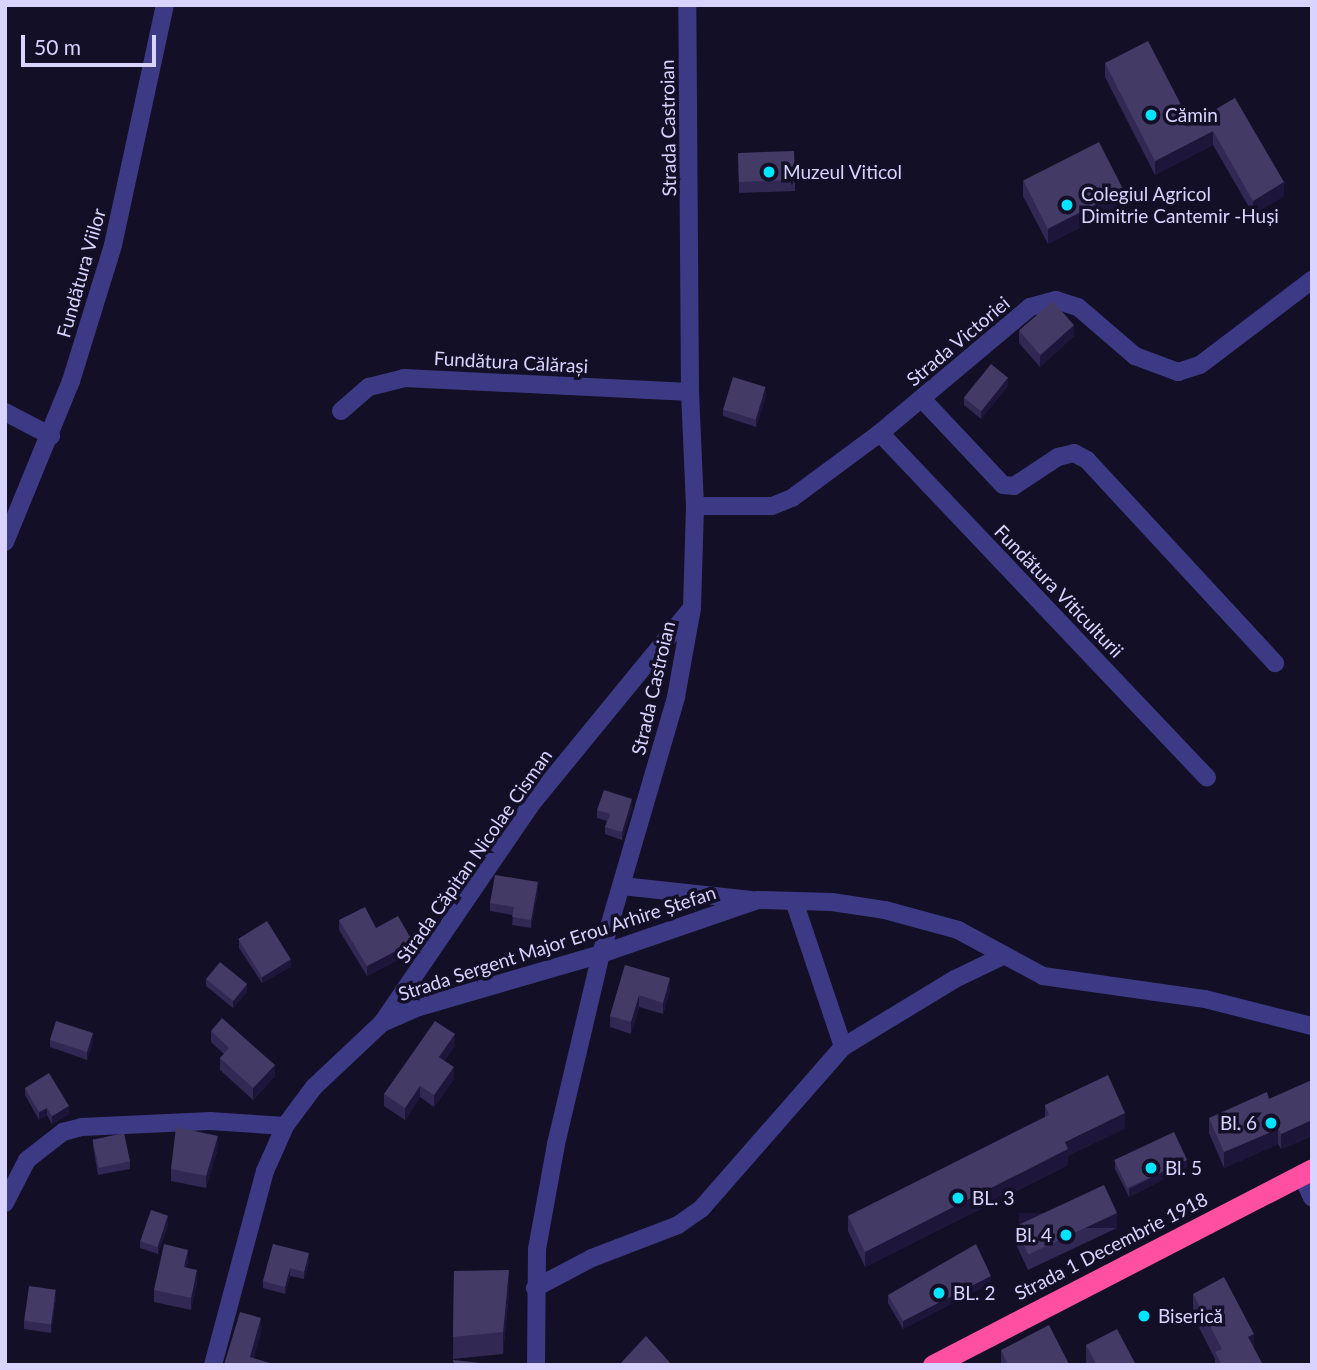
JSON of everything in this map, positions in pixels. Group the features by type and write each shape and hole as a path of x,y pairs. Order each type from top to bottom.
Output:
{"highway":[{"name":"Strada 1 Decembrie 1918","path":"933,1365 1306,1172"}],"street":[{"name":"Fundătura Viilor","path":"5,542 51,436 113,245 165,5"},
{"name":"Strada Castroian","path":"536,1365 535,1288 556,1144 601,954 673,711 692,608 695,506 690,392 687,5"},
{"name":"Strada Victoriei","path":"695,506 772,506 792,498 880,433 1030,307 1056,300 1078,307 1135,356 1178,372 1200,365 1312,280"},
{"name":"Fundătura Călărași","path":"341,411 369,387 404,378 690,392"},
{"path":"922,399 1003,485 1014,486 1058,457 1074,453 1087,460 1275,663"},
{"path":"5,412 51,436"},
{"name":"Fundătura Viticulturii","path":"880,433 1207,777"},
{"name":"Strada Căpitan Nicolae Cisman","path":"213,1365 265,1171 285,1126 314,1087 382,1023 533,802 692,608"},
{"path":"622,886 758,900"},
{"name":"Strada Sergent Major Erou Arhire Ștefan","path":"382,1023 419,1007 601,954 758,900 832,902 933,922 1005,955 1043,976 1067,982 1205,999 1312,1026"},
{"path":"794,901 843,1047"},
{"path":"535,1288 592,1258 678,1225 701,1209 843,1047 955,979 1005,955"},
{"path":"5,1203 27,1160 63,1132 82,1126 211,1121 285,1126"},
{"path":"1306,1172 1312,1198"}],"building":[{"path":"1148,41 1191,124 1235,98 1284,182 1253,201 1213,131 1155,161 1105,63"},
{"path":"1099,142 1124,190 1048,229 1023,181"},
{"path":"794,151 795,180 739,182 738,153"},
{"path":"1053,301 1074,325 1040,355 1019,331"},
{"path":"991,364 1008,378 981,411 964,397"},
{"path":"733,377 766,387 756,419 723,410"},
{"path":"604,790 632,799 622,832 605,827 610,814 597,810"},
{"path":"495,875 538,882 531,920 512,917 514,907 490,903"},
{"path":"365,907 376,928 398,916 413,942 367,966 339,920"},
{"path":"267,921 291,959 262,977 238,939"},
{"path":"220,962 247,984 233,1001 206,979"},
{"path":"625,965 670,978 663,1003 639,995 631,1022 610,1016"},
{"path":"222,1018 275,1065 253,1088 220,1058 229,1048 211,1031"},
{"path":"56,1021 93,1033 87,1052 50,1040"},
{"path":"435,1021 455,1034 439,1057 454,1067 434,1095 420,1086 405,1108 384,1094"},
{"path":"49,1073 69,1106 52,1116 47,1108 39,1112 25,1088"},
{"name":"BL. 3","path":"1108,1075 1125,1113 1065,1142 1068,1149 865,1252 848,1216 1049,1115 1045,1105"},
{"path":"1312,1080 1312,1120 1281,1134 1278,1129 1224,1152 1209,1118 1267,1092 1269,1099"},
{"path":"176,1127 218,1136 206,1176 171,1169"},
{"name":"Bl. 5","path":"1174,1132 1187,1160 1127,1188 1114,1160"},
{"path":"124,1133 130,1161 99,1168 93,1140"},
{"path":"1104,1185 1117,1213 1028,1255 1015,1226"},
{"path":"151,1210 168,1216 157,1247 140,1241"},
{"path":"164,1244 188,1250 184,1267 197,1270 191,1298 154,1290"},
{"path":"273,1244 309,1253 304,1272 290,1268 285,1287 263,1281"},
{"name":"BL. 2","path":"976,1244 991,1276 903,1321 888,1295"},
{"path":"509,1270 503,1332 453,1337 454,1271"},
{"path":"1224,1277 1254,1334 1248,1337 1263,1365 1222,1365 1215,1352 1222,1349 1193,1294"},
{"path":"29,1286 56,1290 51,1324 24,1321"},
{"path":"240,1312 261,1318 250,1357 277,1365 224,1365"},
{"path":"1049,1325 1069,1364 1008,1365 1001,1350"},
{"path":"1117,1329 1136,1365 1097,1365 1086,1345"},
{"path":"646,1336 672,1365 619,1365"},
{"path":"453,1360 501,1365 454,1365"}],"place":[{"name":"Cămin","path":"1151,115"},
{"name":"Muzeul Viticol","path":"769,172"},
{"name":"Colegiul Agricol Dimitrie Cantemir -Huși","path":"1067,205"},
{"name":"Bl. 6","path":"1271,1123"},
{"name":"Bl. 5","path":"1151,1168"},
{"name":"BL. 3","path":"958,1198"},
{"name":"Bl. 4","path":"1066,1235"},
{"name":"BL. 2","path":"939,1293"},
{"name":"Biserică","path":"1144,1316"}]}
